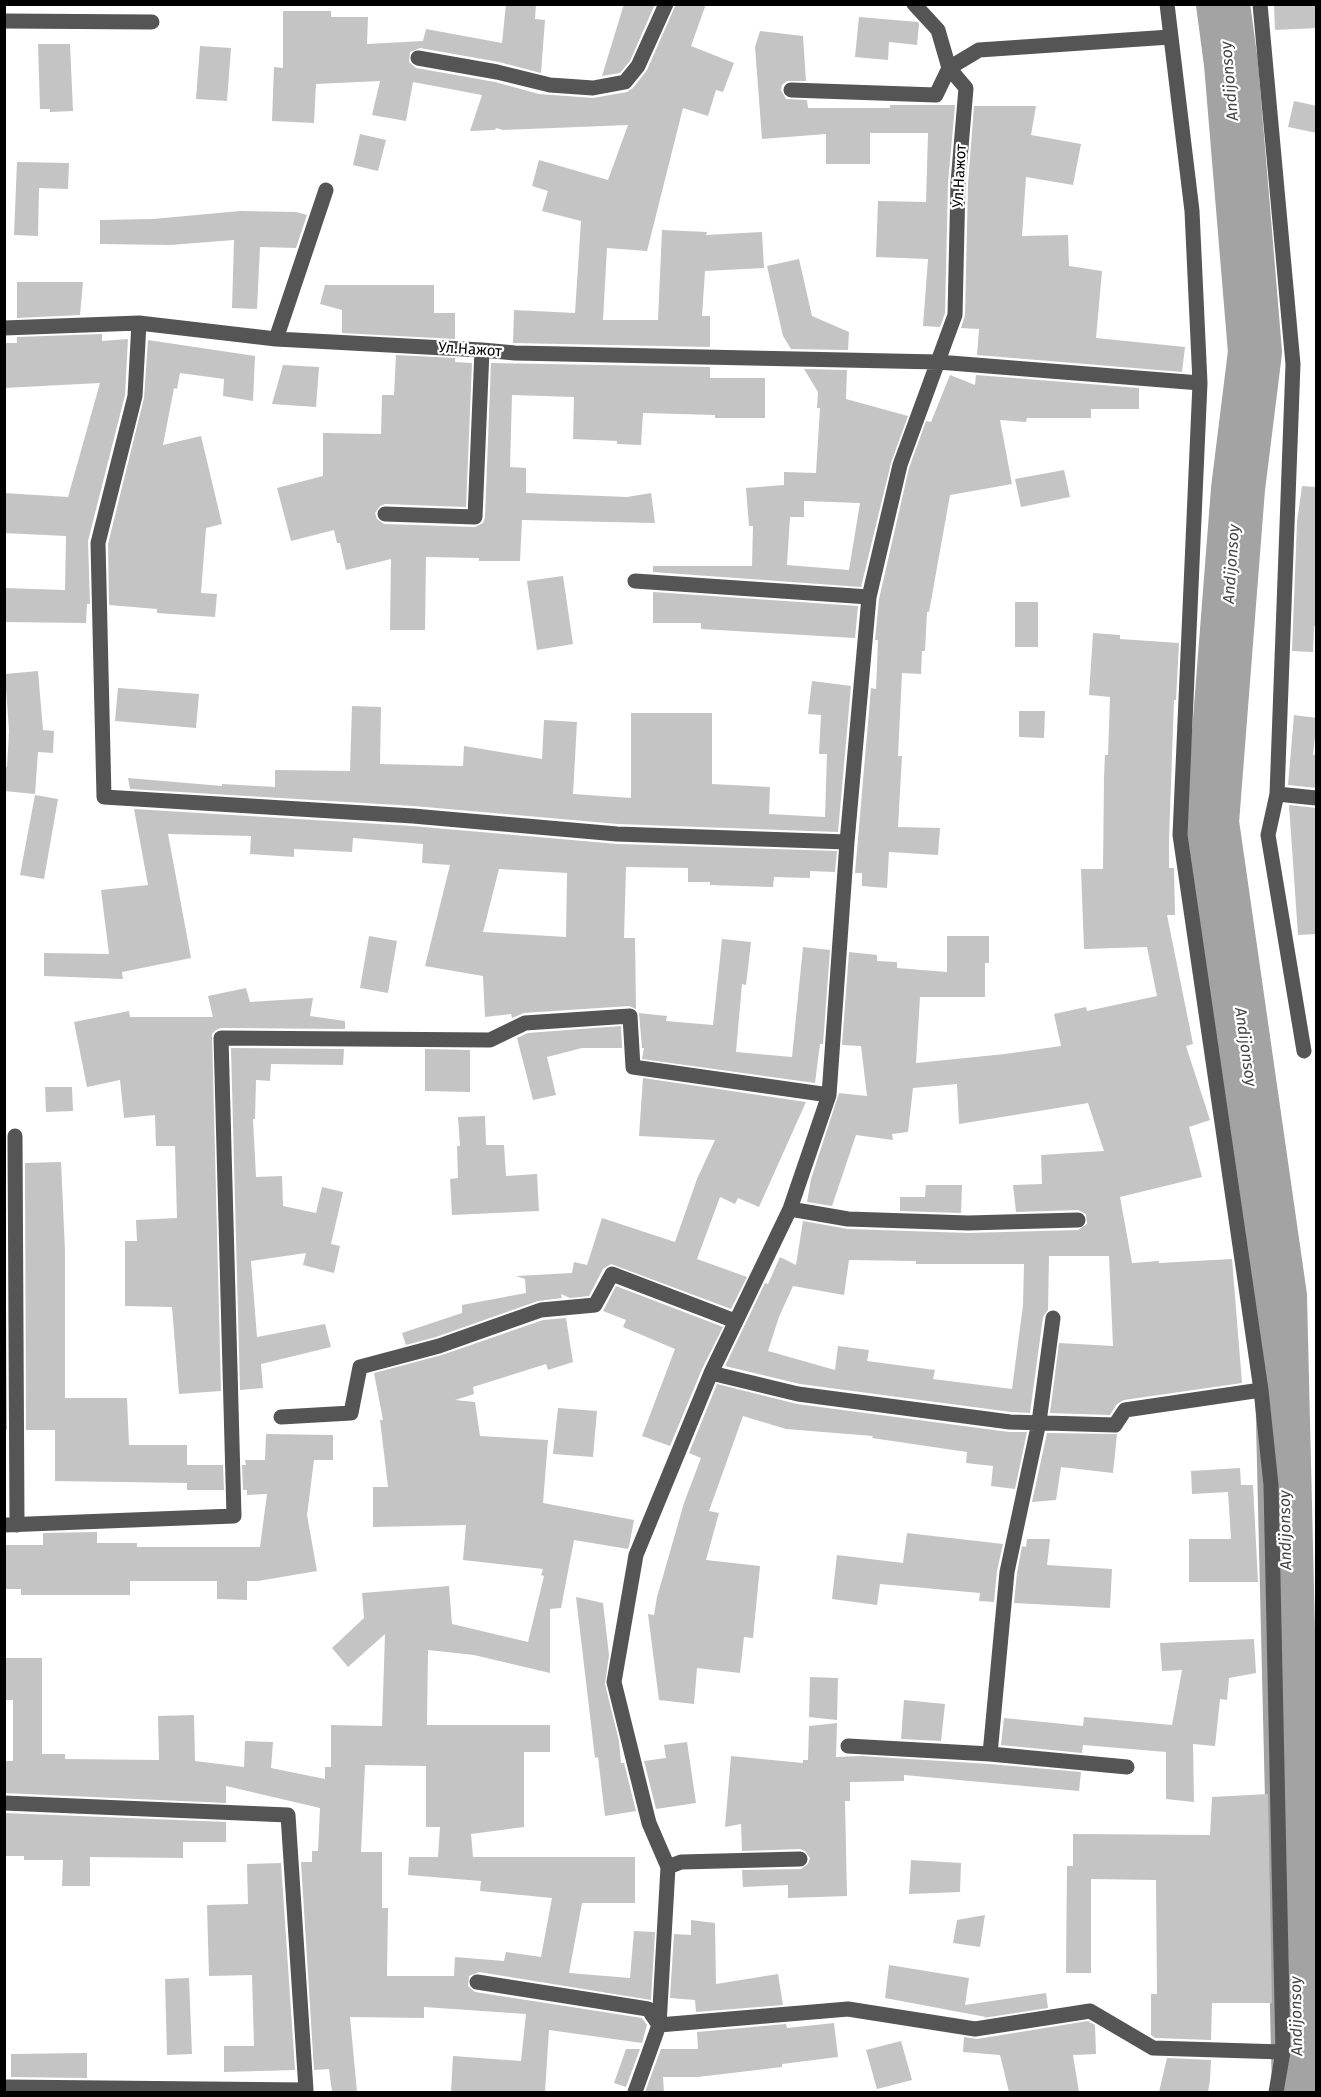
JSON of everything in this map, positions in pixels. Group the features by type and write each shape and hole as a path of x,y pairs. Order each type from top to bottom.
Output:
{"street":[{"path":"26,4 28,21"},
{"path":"418,58 497,72 550,85 593,88 625,82 638,66 666,4"},
{"name":"Ул.Нажот","path":"914,4 938,30 949,68 966,88 958,183 955,315 938,362"},
{"path":"1167,4 1192,211 1200,383 1180,836 1261,1390 1270,1485 1283,2052 1276,2092"},
{"path":"1260,4 1293,364 1277,794 1268,836 1304,1051"},
{"path":"4,21 152,22"},
{"path":"791,90 936,95 949,68 979,50 1170,37"},
{"path":"276,339 326,190"},
{"path":"139,323 135,396 98,543 104,797 413,816 617,834 847,842"},
{"name":"Ул.Нажот","path":"4,328 139,323 276,339 515,353 938,362 1200,383"},
{"path":"385,514 475,517 482,350"},
{"path":"635,2092 659,2025 668,1867 649,1823 614,1682 636,1555 711,1373 790,1209 829,1095 847,842 869,597 900,465 938,362"},
{"path":"635,581 869,597"},
{"path":"1277,794 1317,798"},
{"path":"15,1136 11,1525 234,1516 221,1038 490,1040 525,1023 630,1016 633,1067 829,1095"},
{"path":"790,1209 848,1219 968,1223 1077,1220"},
{"path":"281,1417 351,1413 360,1366 439,1346 541,1310 595,1305 612,1274 735,1321"},
{"path":"990,1754 1007,1572 1039,1422 1053,1318"},
{"path":"711,1373 798,1394 1010,1422 1115,1425 1125,1410 1261,1390"},
{"path":"848,1746 990,1754 1127,1767"},
{"path":"4,1803 288,1815 306,2090 23,2090 4,2087"},
{"path":"668,1867 681,1862 800,1859"},
{"path":"477,1982 648,2009 659,2025"},
{"path":"659,2025 848,2009 975,2029 1090,2011 1153,2048 1283,2052"}],"building":[{"path":"506,4 536,4 535,19 545,20 541,73 499,62 420,48 410,52 409,62 416,68 495,82 539,94 593,98 627,92 647,70 676,4 706,4 691,46 734,63 723,92 716,90 708,116 683,108 647,251 607,248 603,320 658,320 662,230 707,232 706,235 762,232 764,268 705,271 702,316 710,316 710,347 513,343 514,310 575,313 581,221 542,211 548,191 532,186 539,160 608,180 628,125 503,130 496,128 495,130 470,131 482,95 413,82 406,121 372,115 380,81 316,84 314,123 272,121 274,67 283,68 283,11 331,11 331,17 368,17 367,44 423,41 426,29 502,43"},
{"path":"624,4 655,4 630,61 620,73 602,76"},
{"path":"1274,4 1317,4 1317,28 1275,30"},
{"path":"859,17 918,22 917,45 889,42 888,60 855,57"},
{"path":"760,31 803,36 806,81 787,81 782,85 781,90 786,99 807,100 808,108 955,105 948,183 945,313 940,327 923,326 928,259 876,257 878,201 926,202 928,133 870,133 870,164 826,164 826,134 762,139 755,47"},
{"path":"38,44 70,44 73,111 50,112 50,109 40,109"},
{"path":"200,46 231,48 227,101 196,99"},
{"path":"1294,101 1317,106 1317,133 1288,127"},
{"path":"974,106 1036,106 1031,135 1081,144 1073,185 1026,177 1022,236 1068,235 1069,266 1102,271 1096,338 1185,347 1182,372 977,355 979,329 961,328 965,315 968,184"},
{"path":"360,134 386,140 378,171 353,165"},
{"path":"17,162 69,163 68,189 39,188 38,236 14,235"},
{"path":"240,211 296,212 307,215 296,248 260,247 257,309 232,308 234,240 170,245 100,244 100,220 153,219"},
{"path":"799,259 812,316 849,332 848,350 791,349 783,336 767,266"},
{"path":"17,282 83,282 80,315 17,318"},
{"path":"325,285 434,285 434,313 455,313 455,339 342,333 342,310 320,304"},
{"path":"102,334 102,341 128,339 125,395 88,541 90,604 87,604 86,623 4,622 4,588 65,590 66,536 4,533 4,493 68,497 100,383 4,388 4,343 17,343 17,337"},
{"path":"148,340 255,356 253,401 223,396 224,379 180,373 177,389 174,388 163,445 201,436 222,524 206,528 201,593 217,594 215,617 157,613 157,609 109,605 108,544 144,398"},
{"path":"396,355 455,358 455,362 472,363 466,507 385,504 380,506 375,513 377,519 384,524 475,527 483,523 491,363 710,367 710,378 765,378 765,418 715,418 715,415 643,413 641,445 617,444 617,441 573,439 574,397 512,395 510,467 526,468 526,493 627,497 651,493 655,523 522,520 520,561 426,557 425,630 390,630 391,559 346,570 340,543 337,543 334,530 291,541 277,488 323,476 323,433 381,434 382,395 394,395"},
{"path":"283,365 319,367 316,407 272,404"},
{"path":"804,369 847,370 846,399 908,416 891,463 861,587 653,572 653,566 752,566 753,526 749,526 746,488 784,485 784,472 816,473 820,408 817,408 818,392","holes":["804,501 860,503 849,570 787,565 790,517 804,517"]},
{"path":"950,375 975,385 976,375 1139,388 1139,409 1091,409 1091,418 1027,418 1026,422 1000,420 1012,484 950,495 929,612 927,612 921,674 902,673 898,756 902,756 898,827 940,828 938,855 889,852 887,888 862,886 862,873 855,873 871,688 876,689 878,640 875,640 879,599 909,468 926,421 931,422"},
{"path":"1064,470 1070,497 1021,507 1015,479"},
{"path":"1302,486 1317,487 1317,626 1314,626 1313,652 1292,651 1297,522"},
{"path":"563,576 573,644 537,650 527,581"},
{"path":"653,592 858,606 855,638 701,629 701,623 653,623"},
{"path":"1015,602 1038,602 1038,647 1015,647"},
{"path":"1093,633 1120,635 1120,639 1179,643 1176,700 1174,700 1169,839 1169,868 1174,868 1175,915 1167,915 1193,1044 1186,1046 1210,1120 1189,1127 1202,1177 1120,1197 1132,1263 1232,1259 1242,1383 1124,1400 1117,1404 1110,1415 1050,1413 1059,1343 1113,1346 1109,1256 1049,1256 1048,1310 1043,1317 1030,1413 800,1384 725,1366 780,1257 796,1265 803,1221 848,1229 968,1233 1078,1230 1087,1224 1086,1214 1078,1210 1016,1212 1013,1185 1042,1184 1041,1155 1104,1151 1088,1103 959,1124 957,1084 913,1088 908,1132 892,1134 893,1140 856,1135 832,1206 807,1202 811,1179 839,1093 867,1096 861,1046 842,1045 849,952 877,955 877,961 897,962 897,968 947,972 947,936 989,936 989,963 985,963 985,997 920,997 916,1063 1061,1046 1054,1014 1086,1007 1087,1011 1157,996 1147,947 1084,949 1081,869 1103,869 1104,777 1105,755 1108,755 1110,697 1089,695","holes":["849,1260 916,1261 916,1264 1024,1264 1023,1305 1012,1389 933,1379 935,1370 867,1361 869,1350 838,1346 835,1370 768,1351 779,1317 793,1286 844,1295"]},
{"path":"38,671 43,730 54,731 53,753 38,752 35,794 4,791 4,767 7,767 9,731 5,674"},
{"path":"812,681 851,686 838,832 618,824 414,806 130,789 128,778 222,786 222,784 275,787 275,770 350,771 352,706 381,707 380,764 463,766 464,746 542,759 544,720 577,722 573,794 631,798 631,713 712,713 712,784 770,787 769,814 825,817 827,754 819,754 821,715 808,714"},
{"path":"118,688 199,694 196,728 115,721"},
{"path":"1019,711 1045,711 1044,738 1019,737"},
{"path":"1294,715 1317,718 1313,755 1317,755 1317,788 1288,785"},
{"path":"35,795 58,799 44,879 20,875"},
{"path":"1289,805 1317,808 1317,934 1298,935"},
{"path":"134,809 412,826 617,844 837,851 835,872 810,871 810,878 774,877 773,887 688,882 688,868 626,867 624,938 635,938 636,1009 629,1006 524,1013 512,1018 511,1014 485,1017 483,976 425,966 450,865 422,863 423,844 353,838 352,852 294,849 294,857 250,854 251,836 168,834 191,958 122,972 123,979 44,976 44,953 109,954 101,890 148,885","holes":["499,869 567,873 566,937 483,932"]},
{"path":"369,936 397,941 388,993 360,988"},
{"path":"722,939 751,942 746,985 742,984 736,1052 792,1057 803,947 830,950 823,1044 820,1044 815,1083 642,1059 644,1048 642,1048 639,1013 667,1016 666,1021 713,1025"},
{"path":"246,988 250,1002 313,998 310,1016 345,1021 345,1029 221,1028 212,1034 221,1391 179,1394 172,1307 125,1306 125,1241 137,1241 136,1220 177,1218 175,1146 156,1146 155,1115 124,1118 120,1080 87,1087 74,1022 129,1011 130,1017 213,1017 208,996"},
{"path":"621,1026 622,1048 582,1048 547,1057 556,1095 533,1100 517,1038 528,1033"},
{"path":"231,1048 344,1049 343,1065 271,1064 270,1081 256,1080 255,1119 253,1119 256,1177 282,1176 283,1206 316,1213 322,1187 343,1192 331,1244 340,1246 334,1273 303,1265 306,1253 251,1261 257,1337 325,1324 331,1347 261,1364 263,1388 240,1390"},
{"path":"425,1049 470,1050 470,1092 425,1091"},
{"path":"643,1078 806,1102 759,1207 738,1198 735,1204 720,1197 697,1259 747,1277 731,1309 611,1264 603,1269 589,1296 570,1298 561,1294 562,1298 538,1301 436,1337 406,1345 402,1333 462,1313 462,1305 526,1293 525,1279 516,1276 572,1273 574,1262 587,1265 602,1218 675,1242 697,1179 715,1140 639,1136"},
{"path":"45,1087 72,1087 73,1111 46,1112"},
{"path":"485,1116 486,1145 504,1145 506,1176 537,1174 539,1211 452,1215 450,1179 458,1178 457,1146 460,1146 458,1117"},
{"path":"61,1162 65,1251 65,1398 127,1398 129,1445 187,1445 187,1465 223,1465 224,1490 187,1490 187,1483 55,1481 55,1430 26,1430 25,1163"},
{"path":"5,1164 7,1430 4,1430"},
{"path":"926,1185 962,1185 961,1213 900,1211 900,1197 925,1197"},
{"path":"616,1286 723,1327 702,1369 670,1446 642,1436 675,1349 623,1327 626,1320 603,1311"},
{"path":"566,1318 573,1362 548,1370 546,1364 473,1387 474,1394 455,1400 475,1402 480,1436 548,1440 543,1503 634,1520 629,1546 628,1549 574,1540 561,1608 550,1609 550,1673 474,1655 428,1650 427,1725 550,1725 550,1752 524,1752 524,1827 471,1834 473,1857 635,1857 635,1903 582,1903 569,1973 630,1978 634,1931 655,1932 651,2000 479,1972 469,1976 468,1986 475,1992 642,2018 647,2025 642,2043 549,2030 545,2092 451,2092 453,2056 521,2061 526,2014 424,2007 424,2018 350,2017 357,2092 332,2092 329,2069 314,2070 301,1862 312,1862 312,1851 318,1851 320,1808 226,1786 226,1803 4,1793 4,1761 13,1761 13,1700 4,1700 4,1658 42,1658 42,1754 65,1754 65,1759 159,1760 158,1716 194,1715 195,1761 244,1767 245,1741 273,1742 271,1768 325,1779 325,1767 331,1767 331,1725 382,1726 385,1634 348,1667 332,1648 364,1618 362,1593 449,1586 452,1624 528,1642 544,1576 541,1575 543,1569 463,1560 466,1525 373,1527 373,1487 388,1487 380,1420 383,1420 374,1373 442,1355 543,1320","holes":["365,1765 426,1766 426,1827 440,1827 438,1857 409,1857 408,1875 481,1881 480,1891 552,1898 541,1957 506,1952 504,1961 455,1957 454,1976 387,1976 388,1908 382,1908 382,1852 361,1852"]},
{"path":"717,1384 797,1404 1009,1432 1027,1432 1015,1489 991,1486 993,1466 966,1463 967,1452 872,1438 873,1436 786,1429 743,1416 709,1511 719,1513 706,1560 760,1566 753,1638 744,1637 740,1673 697,1668 694,1704 659,1700 648,1614 654,1615 684,1503 701,1458 689,1453"},
{"path":"558,1408 597,1411 593,1457 553,1454"},
{"path":"1047,1433 1117,1434 1113,1473 1061,1467 1056,1500 1032,1502"},
{"path":"266,1434 333,1435 333,1460 314,1460 307,1515 317,1571 247,1581 247,1600 217,1599 217,1581 130,1581 130,1595 21,1595 21,1589 4,1589 4,1545 43,1545 43,1533 97,1532 97,1543 137,1543 137,1547 260,1547 267,1494 247,1495 247,1490 243,1490 242,1465 246,1465 245,1460 265,1460"},
{"path":"1240,1468 1241,1485 1253,1485 1258,1582 1189,1582 1189,1539 1231,1539 1228,1492 1192,1494 1191,1471"},
{"path":"907,1533 1003,1544 994,1602 979,1601 980,1593 880,1584 877,1605 832,1599 837,1555 903,1563"},
{"path":"1027,1539 1050,1539 1047,1565 1112,1569 1110,1608 1014,1603 1022,1546 1026,1547"},
{"path":"576,1597 603,1603 609,1655 605,1684 619,1741 621,1763 624,1763 636,1811 605,1816 598,1757 595,1758"},
{"path":"1254,1639 1256,1673 1229,1678 1227,1700 1220,1699 1215,1746 1193,1744 1194,1802 1166,1799 1166,1752 1083,1745 1082,1753 1001,1745 1004,1718 1083,1726 1084,1717 1172,1725 1182,1670 1162,1671 1160,1643"},
{"path":"810,1677 838,1678 837,1720 809,1717"},
{"path":"904,1700 945,1704 941,1741 901,1739"},
{"path":"837,1723 836,1757 861,1756 1081,1772 1079,1791 904,1775 904,1781 850,1782 850,1801 845,1801 847,1896 788,1898 788,1885 743,1887 742,1870 801,1869 808,1864 810,1858 805,1851 800,1849 742,1851 741,1824 725,1827 731,1756 803,1763 803,1760 808,1760 809,1726"},
{"path":"687,1742 696,1803 656,1809 644,1761 666,1758 664,1745"},
{"path":"1268,1794 1272,2003 1212,2003 1211,2040 1155,2038 1151,2035 1151,1994 1157,1994 1156,1880 1091,1879 1091,1973 1066,1973 1067,1866 1073,1866 1073,1834 1210,1835 1212,1797"},
{"path":"4,1813 226,1822 226,1842 183,1842 183,1858 90,1857 90,1886 62,1886 63,1860 24,1860 24,1856 4,1856"},
{"path":"911,1860 961,1863 960,1892 909,1894"},
{"path":"281,1863 295,2070 224,2072 224,2046 254,2046 252,1975 209,1976 207,1905 248,1904 247,1864"},
{"path":"985,1915 980,1947 953,1943 957,1920"},
{"path":"691,1920 715,1923 716,1984 778,1974 783,2005 696,2012 695,2000 670,1998 674,1934 691,1935"},
{"path":"889,1965 969,1978 965,2005 1046,1993 1048,2008 983,2018 986,2017 885,1998"},
{"path":"189,1978 192,2054 167,2055 165,1979"},
{"path":"1088,2021 1095,2025 1096,2054 1073,2055 1079,2092 1009,2092 1000,2055 963,2052 964,2037 977,2039"},
{"path":"834,2023 838,2057 782,2064 782,2067 698,2077 663,2077 664,2092 645,2092 661,2049 698,2049 697,2032 786,2024 787,2028"},
{"path":"901,2041 912,2080 877,2089 866,2050"},
{"path":"626,2049 640,2049 626,2087 614,2083"},
{"path":"87,2053 87,2078 11,2077 11,2054"},
{"path":"1167,2058 1211,2060 1208,2092 1159,2092"}],"waterway":[{"name":"Andijonsoy","path":"1223,4 1231,64 1255,352 1238,489 1212,822 1280,1296 1299,2092"}]}
